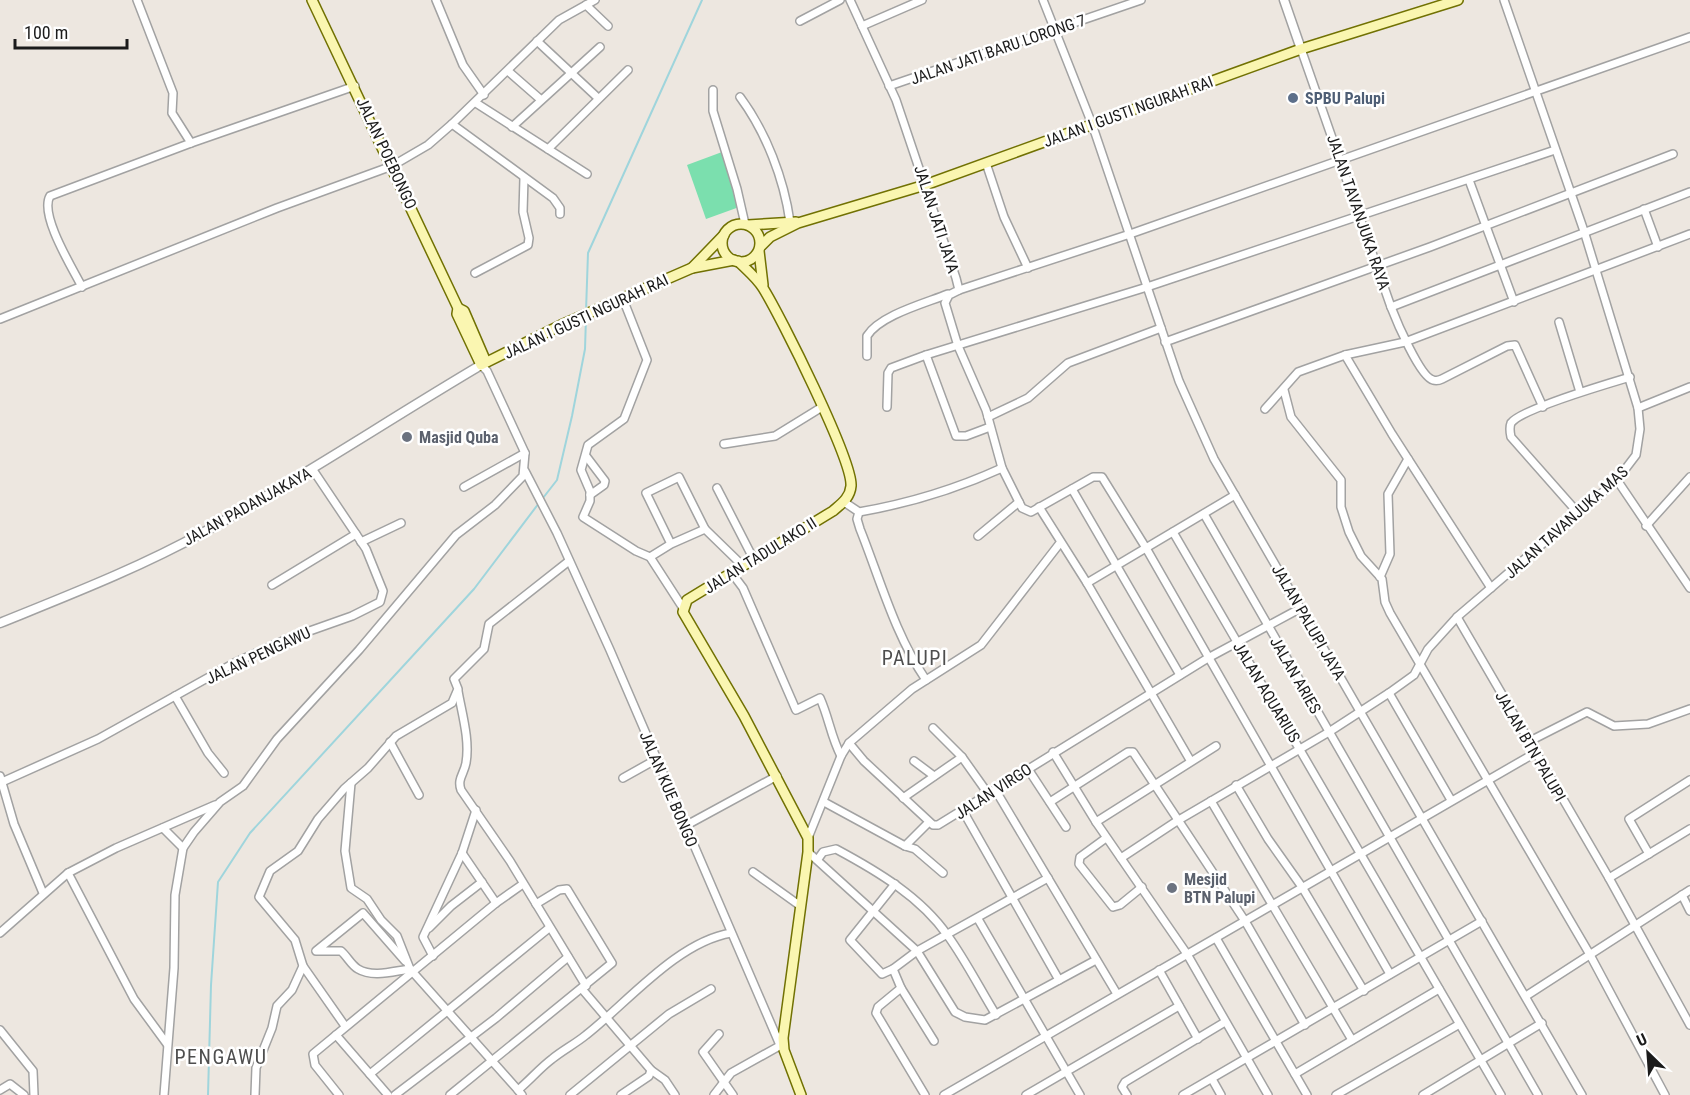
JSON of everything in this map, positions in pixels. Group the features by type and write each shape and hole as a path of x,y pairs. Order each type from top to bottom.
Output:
{"main road":[{"name":"JALAN POEBONGO","path":"312,0 355,86 458,308 457,314 485,366"},
{"name":"JALAN I GUSTI NGURAH RAI","path":"746,225 794,222 925,185 1301,49 1441,3 1458,0"},
{"name":"JALAN I GUSTI NGURAH RAI","path":"759,249 770,237 794,222"},
{"path":"763,287 757,232 746,225 732,226 724,235 723,247 763,287 822,407 851,477 850,492 844,502"},
{"name":"JALAN I GUSTI NGURAH RAI","path":"692,268 724,235"},
{"path":"736,261 748,261 759,249"},
{"name":"JALAN I GUSTI NGURAH RAI","path":"485,366 561,325 692,268 736,261"},
{"name":"JALAN TADULAKO II","path":"683,608 687,600 844,502"},
{"path":"683,608 684,618 709,655 777,776 808,838 808,852 781,1045 801,1095"}],"street":[{"path":"137,0 173,93 172,113 191,143"},
{"path":"436,0 463,64 484,95"},
{"path":"0,319 277,208 392,166 428,145 453,124 559,20 595,0"},
{"path":"800,21 840,0"},
{"name":"JALAN JATI JAYA","path":"850,0 889,86 925,185 959,290 951,294 945,303 958,346 988,417 1002,468"},
{"path":"862,26 922,0"},
{"name":"JALAN PALUPI JAYA","path":"1043,0 1092,124 1165,342 1196,422 1235,495 1582,1095"},
{"name":"JALAN JATI BARU LORONG 7","path":"889,86 1141,0"},
{"path":"1284,0 1301,49"},
{"name":"JALAN TAVANJUKA MAS","path":"1456,618 1617,480 1636,455 1640,429 1638,408 1630,377 1584,231 1504,0"},
{"path":"586,6 608,26"},
{"path":"959,290 1130,234 1690,37"},
{"path":"537,41 598,98"},
{"path":"512,127 540,99 600,47"},
{"name":"JALAN TAVANJUKA RAYA","path":"1301,49 1391,307 1405,342 1428,377 1436,380 1459,373 1507,346 1515,345 1543,407"},
{"path":"548,149 627,70"},
{"path":"508,71 540,99"},
{"path":"82,287 52,223 47,208 50,196 191,143 355,86"},
{"path":"713,90 713,111 746,225"},
{"path":"740,97 753,117 776,166 794,222"},
{"path":"476,103 587,174"},
{"path":"453,124 552,198 560,208 560,214"},
{"path":"887,407 888,373 891,368 926,355 1147,287 1555,150"},
{"path":"1165,342 1486,227 1673,154"},
{"path":"986,163 1004,217 1028,268"},
{"path":"475,273 528,245 529,238 523,212 524,178"},
{"path":"1469,180 1514,302"},
{"path":"1391,307 1690,192"},
{"path":"1644,209 1658,247"},
{"path":"1265,410 1298,372 1345,355 1405,342 1690,234"},
{"path":"867,356 867,336 877,326 903,311 951,294"},
{"path":"590,495 581,471 588,445 624,419 647,360 622,299"},
{"path":"1559,322 1580,392"},
{"path":"988,417 1028,398 1068,363 1161,328"},
{"path":"926,355 956,436 966,436 990,427"},
{"path":"1345,355 1408,459 1491,588"},
{"path":"0,933 68,873 116,848 220,802 243,786 277,739 394,609 456,535 495,505 518,483 525,471 525,453 485,366"},
{"name":"JALAN PADANJAKAYA","path":"0,623 89,587 202,533 313,470 485,366"},
{"path":"1579,514 1510,433 1512,421 1580,392 1630,377"},
{"path":"1638,408 1690,387"},
{"path":"1284,390 1291,417 1341,480 1341,507 1349,532 1363,559 1380,577 1384,585 1386,606 1485,780 1589,953 1665,1095"},
{"path":"724,444 776,436 822,407"},
{"path":"464,487 525,453"},
{"path":"586,456 605,481 590,495 583,518 636,551 650,557 683,608"},
{"path":"1380,577 1390,554 1388,494 1408,459"},
{"path":"844,502 859,512 927,499 1002,468 1019,502 1027,512 1094,477 1102,477 1146,548 1390,974"},
{"path":"313,470 362,542 384,594 394,609"},
{"name":"JALAN KUE BONGO","path":"525,471 557,533 781,1045"},
{"path":"671,544 646,493 678,477 705,529 742,565"},
{"path":"1646,526 1690,477"},
{"path":"1617,480 1690,588"},
{"path":"717,488 753,558"},
{"path":"1072,489 1180,675"},
{"path":"1087,583 1235,495"},
{"path":"978,536 1019,502"},
{"path":"1039,507 1087,583 1190,760"},
{"path":"859,512 857,519 860,529 898,626 926,680"},
{"name":"JALAN ARIES","path":"1204,514 1538,1095"},
{"path":"362,542 401,523"},
{"path":"650,557 671,544 705,529"},
{"name":"JALAN AQUARIUS","path":"1173,532 1300,748 1458,1025 1501,1095"},
{"path":"272,585 356,534"},
{"path":"808,838 841,756 849,743 874,720 926,680 974,650 989,637 1060,543"},
{"path":"569,561 489,624 484,649 454,679 458,689 467,748 459,786 536,904 584,987 606,1017 633,1046 651,1070 665,1080 675,1095"},
{"path":"731,572 743,588 796,710 820,699 828,714 830,732 841,756"},
{"name":"JALAN PENGAWU","path":"43,893 14,824 1,779 98,739 236,662 287,639 369,608 380,602 384,594"},
{"name":"JALAN VIRGO","path":"929,822 938,825 963,811 1151,692 1208,658 1301,608"},
{"path":"1121,858 1177,821 1329,732 1389,693 1414,675 1428,649 1456,618"},
{"name":"JALAN BTN PALUPI","path":"1456,618 1608,878 1690,1025"},
{"path":"345,1026 303,966 295,940 259,894 270,871 298,851 318,819 390,742 424,718 445,709 455,699 458,689"},
{"path":"1389,693 1452,800"},
{"path":"175,696 208,753 224,773"},
{"path":"1528,742 1587,712 1614,726 1648,724 1690,709"},
{"path":"933,728 962,757 989,795"},
{"path":"390,742 419,795"},
{"path":"849,743 929,822 905,846"},
{"path":"1096,822 1190,760 1216,746"},
{"path":"1050,802 1130,751 1245,921 1305,1024"},
{"path":"1053,752 1106,838 1187,954 1268,1095"},
{"path":"944,1095 1535,753"},
{"path":"903,798 962,757"},
{"path":"623,778 657,759"},
{"path":"914,761 934,776"},
{"path":"1028,769 1066,827"},
{"path":"685,826 777,776"},
{"path":"1649,854 1629,819 1690,780"},
{"path":"351,783 345,851 348,882 355,892 367,899 381,920 397,936 405,962"},
{"path":"1236,785 1268,839 1302,887 1364,991"},
{"path":"996,791 1117,994"},
{"path":"1211,801 1352,1040"},
{"path":"164,1095 174,968 175,895 183,848 220,802"},
{"path":"824,802 916,850 943,873"},
{"path":"434,956 423,937 462,853 476,810"},
{"path":"963,811 1059,980"},
{"path":"163,828 183,848"},
{"path":"1608,878 1690,829"},
{"path":"1106,838 1080,857 1079,864 1113,907 1120,905 1142,887"},
{"path":"818,859 823,852 836,849 895,884 947,935 996,1016"},
{"path":"808,852 873,909 916,951 955,1012 974,1020 985,1020 996,1016 1096,960"},
{"path":"462,853 496,903"},
{"path":"753,872 799,905"},
{"path":"68,873 134,999 167,1044"},
{"path":"895,884 850,940 882,974 893,969 916,951 978,919 1048,878"},
{"path":"426,932 451,906 482,882"},
{"path":"339,1095 312,1058 345,1026 411,971 434,956 496,903 523,884"},
{"path":"450,1095 612,963 567,889 559,890 536,904"},
{"path":"1526,996 1589,953 1690,890"},
{"path":"1682,895 1690,911"},
{"path":"411,971 387,973 363,971 357,969 341,951 316,951 362,913 520,1093 551,1059 586,1035 695,947 713,938 731,933"},
{"path":"978,919 1080,1095"},
{"path":"1183,1095 1482,921"},
{"path":"370,1074 549,928"},
{"path":"1216,938 1307,1095"},
{"path":"395,1095 472,1036 568,957"},
{"path":"255,1095 256,1068 272,1028 277,1006 292,990 303,966"},
{"path":"893,969 901,988 933,1041"},
{"path":"1159,970 1198,1038"},
{"path":"901,988 878,1007 876,1013 925,1095"},
{"path":"570,1095 633,1046 669,1014 711,989"},
{"path":"1294,1074 1439,989"},
{"path":"1026,1095 1035,1093 1067,1071 1179,1006"},
{"path":"1127,1095 1122,1087 1125,1082 1226,1022"},
{"path":"1423,1095 1510,1045 1542,1023"},
{"path":"1336,1095 1458,1025"},
{"path":"0,1030 33,1071 33,1095"},
{"path":"719,1034 704,1052 734,1095"},
{"path":"336,1035 388,1095"},
{"path":"714,1095 740,1067 781,1045"},
{"path":"621,1095 649,1076 651,1070"},
{"path":"1212,1079 1221,1095"},
{"path":"0,1090 10,1084 24,1095"}],"green space":[{"path":"722,152 742,206 706,219 687,165"}],"waterway":[{"path":"586,311 588,253 702,0"},
{"path":"543,498 557,480 585,349 586,317"},
{"path":"208,1095 211,985 218,882 250,833 474,589 539,503"}],"place":[{"name":"SPBU Palupi","path":"1293,98"},
{"name":"Masjid Quba","path":"407,437"},
{"name":"Mesjid BTN Palupi","path":"1172,888"}],"district":[{"name":"PALUPI","path":"915,658"},
{"name":"PENGAWU","path":"221,1057"}]}
